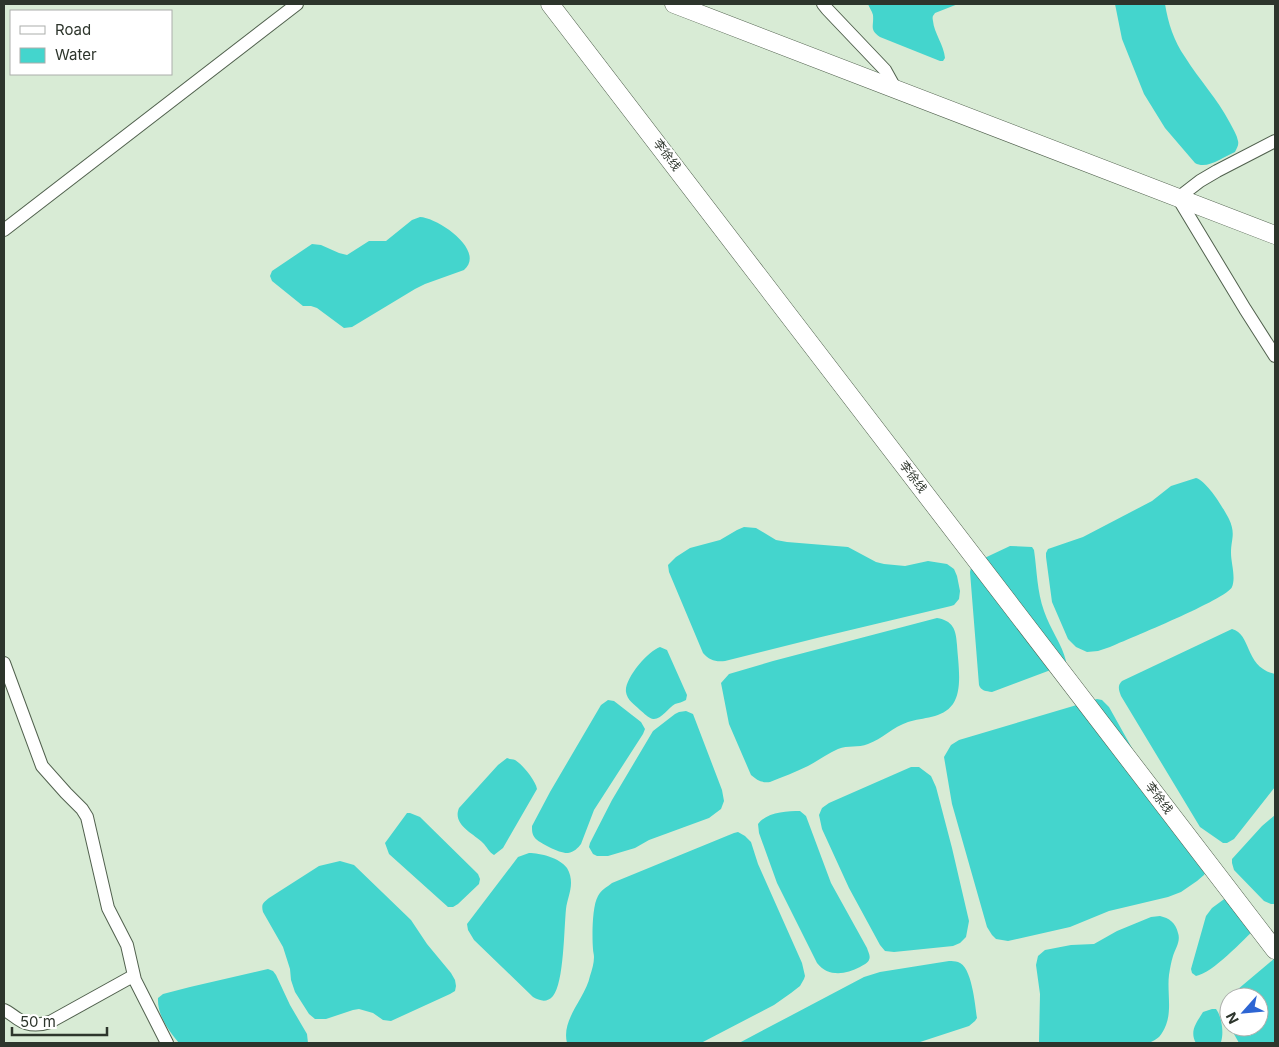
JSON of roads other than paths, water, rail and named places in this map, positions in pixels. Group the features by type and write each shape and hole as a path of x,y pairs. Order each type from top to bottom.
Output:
{"main road":[{"name":"李徐线","path":"550,4 1275,950"},
{"path":"674,4 1275,235"}],"street":[{"path":"4,230 296,4"},
{"path":"823,4 885,70 895,88"},
{"path":"1275,141 1217,171 1178,198 1275,356"},
{"path":"4,663 42,766 87,816 108,908 127,945 134,976 167,1043"},
{"path":"4,1010 25,1023 40,1026 134,976"}],"water":[{"path":"868,4 958,4 935,13 933,16 934,26 943,48 945,58 943,61 880,37 873,30 873,15"},
{"path":"1115,4 1165,4 1170,25 1178,45 1220,106 1236,134 1238,146 1235,152 1210,164 1200,165 1195,163 1165,128 1144,94 1122,39"},
{"path":"420,217 438,223 457,237 465,245 469,254 469,262 464,270 415,289 352,327 344,328 317,308 303,306 272,281 270,276 272,271 312,244 321,245 347,255 369,241 386,241 412,220"},
{"path":"1196,478 1205,484 1215,496 1231,524 1233,533 1231,553 1234,579 1232,587 1226,593 1196,609 1110,647 1087,652 1076,647 1068,639 1052,602 1046,557 1048,549 1083,537 1152,501 1171,486"},
{"path":"744,527 756,528 776,540 848,547 876,562 884,564 905,566 928,561 947,564 954,569 957,576 960,591 959,599 951,606 725,661 712,660 703,653 669,572 668,565 690,548 720,540"},
{"path":"1010,546 1032,547 1034,550 1042,603 1066,661 1064,665 992,692 982,690 979,685 970,572 976,562"},
{"path":"937,618 947,621 953,627 957,639 959,684 956,698 949,709 932,717 903,724 868,744 838,749 808,766 770,782 759,781 751,775 729,724 721,683 729,674"},
{"path":"1232,629 1243,637 1258,665 1275,674 1275,787 1234,839 1223,843 1200,827 1121,696 1119,685 1122,681"},
{"path":"660,647 667,650 687,695 686,700 675,704 662,716 653,719 649,718 629,700 626,686 643,660"},
{"path":"1097,699 1102,700 1109,707 1151,782 1208,867 1204,875 1197,881 1181,892 1168,897 1109,911 1070,927 1008,941 996,939 987,927 952,804 944,757 951,745 959,740"},
{"path":"608,700 614,701 641,722 645,729 594,810 581,844 576,850 565,853 560,852 537,840 533,834 532,826 601,705"},
{"path":"686,711 693,714 722,790 724,801 721,809 709,818 649,840 635,848 608,856 593,854 589,847 590,843 612,800 653,731 675,714"},
{"path":"507,758 515,760 521,765 531,777 537,789 503,848 494,855 461,824 458,814 459,808 498,765"},
{"path":"911,767 919,767 931,776 936,787 969,921 966,937 960,943 953,946 894,952 885,951 849,888 822,829 819,815 822,808 829,803"},
{"path":"800,811 806,816 831,883 869,954 868,962 848,972 831,973 821,968 817,963 777,883 759,833 758,824 766,817 783,812"},
{"path":"407,813 420,817 478,874 479,884 453,907 448,907 389,854 385,843"},
{"path":"1275,815 1275,904 1271,904 1264,901 1234,870 1232,859 1262,826"},
{"path":"738,832 751,842 758,864 802,963 805,976 800,986 774,1005 701,1043 567,1043 566,1034 570,1017 583,993 593,966 594,914 596,901 601,892 612,883"},
{"path":"529,853 544,855 560,861 567,868 571,879 559,980 553,996 546,1000 533,997 474,940 467,924 518,857"},
{"path":"340,861 354,865 411,920 427,944 451,973 455,980 455,991 391,1021 383,1020 373,1013 359,1009 326,1019 315,1019 309,1014 295,992 283,947 263,912 262,905 269,898 319,866"},
{"path":"1227,897 1257,927 1219,963 1203,974 1196,976 1192,973 1191,969 1206,916 1212,908"},
{"path":"1160,916 1174,924 1179,939 1172,958 1169,975 1168,1019 1159,1037 1148,1043 1039,1043 1040,994 1036,965 1038,956 1045,950 1071,945 1094,944 1117,931 1151,917"},
{"path":"1275,958 1275,1043 1239,1043 1236,1037 1269,1037 1269,987 1241,987"},
{"path":"949,961 963,965 970,978 977,1018 969,1026 917,1043 739,1043 864,977 880,972"},
{"path":"268,969 276,975 290,1005 307,1034 308,1043 179,1043 159,1011 158,998 163,994"},
{"path":"1216,1009 1218,1012 1221,1042 1196,1043 1193,1034 1196,1023 1203,1012"}]}
